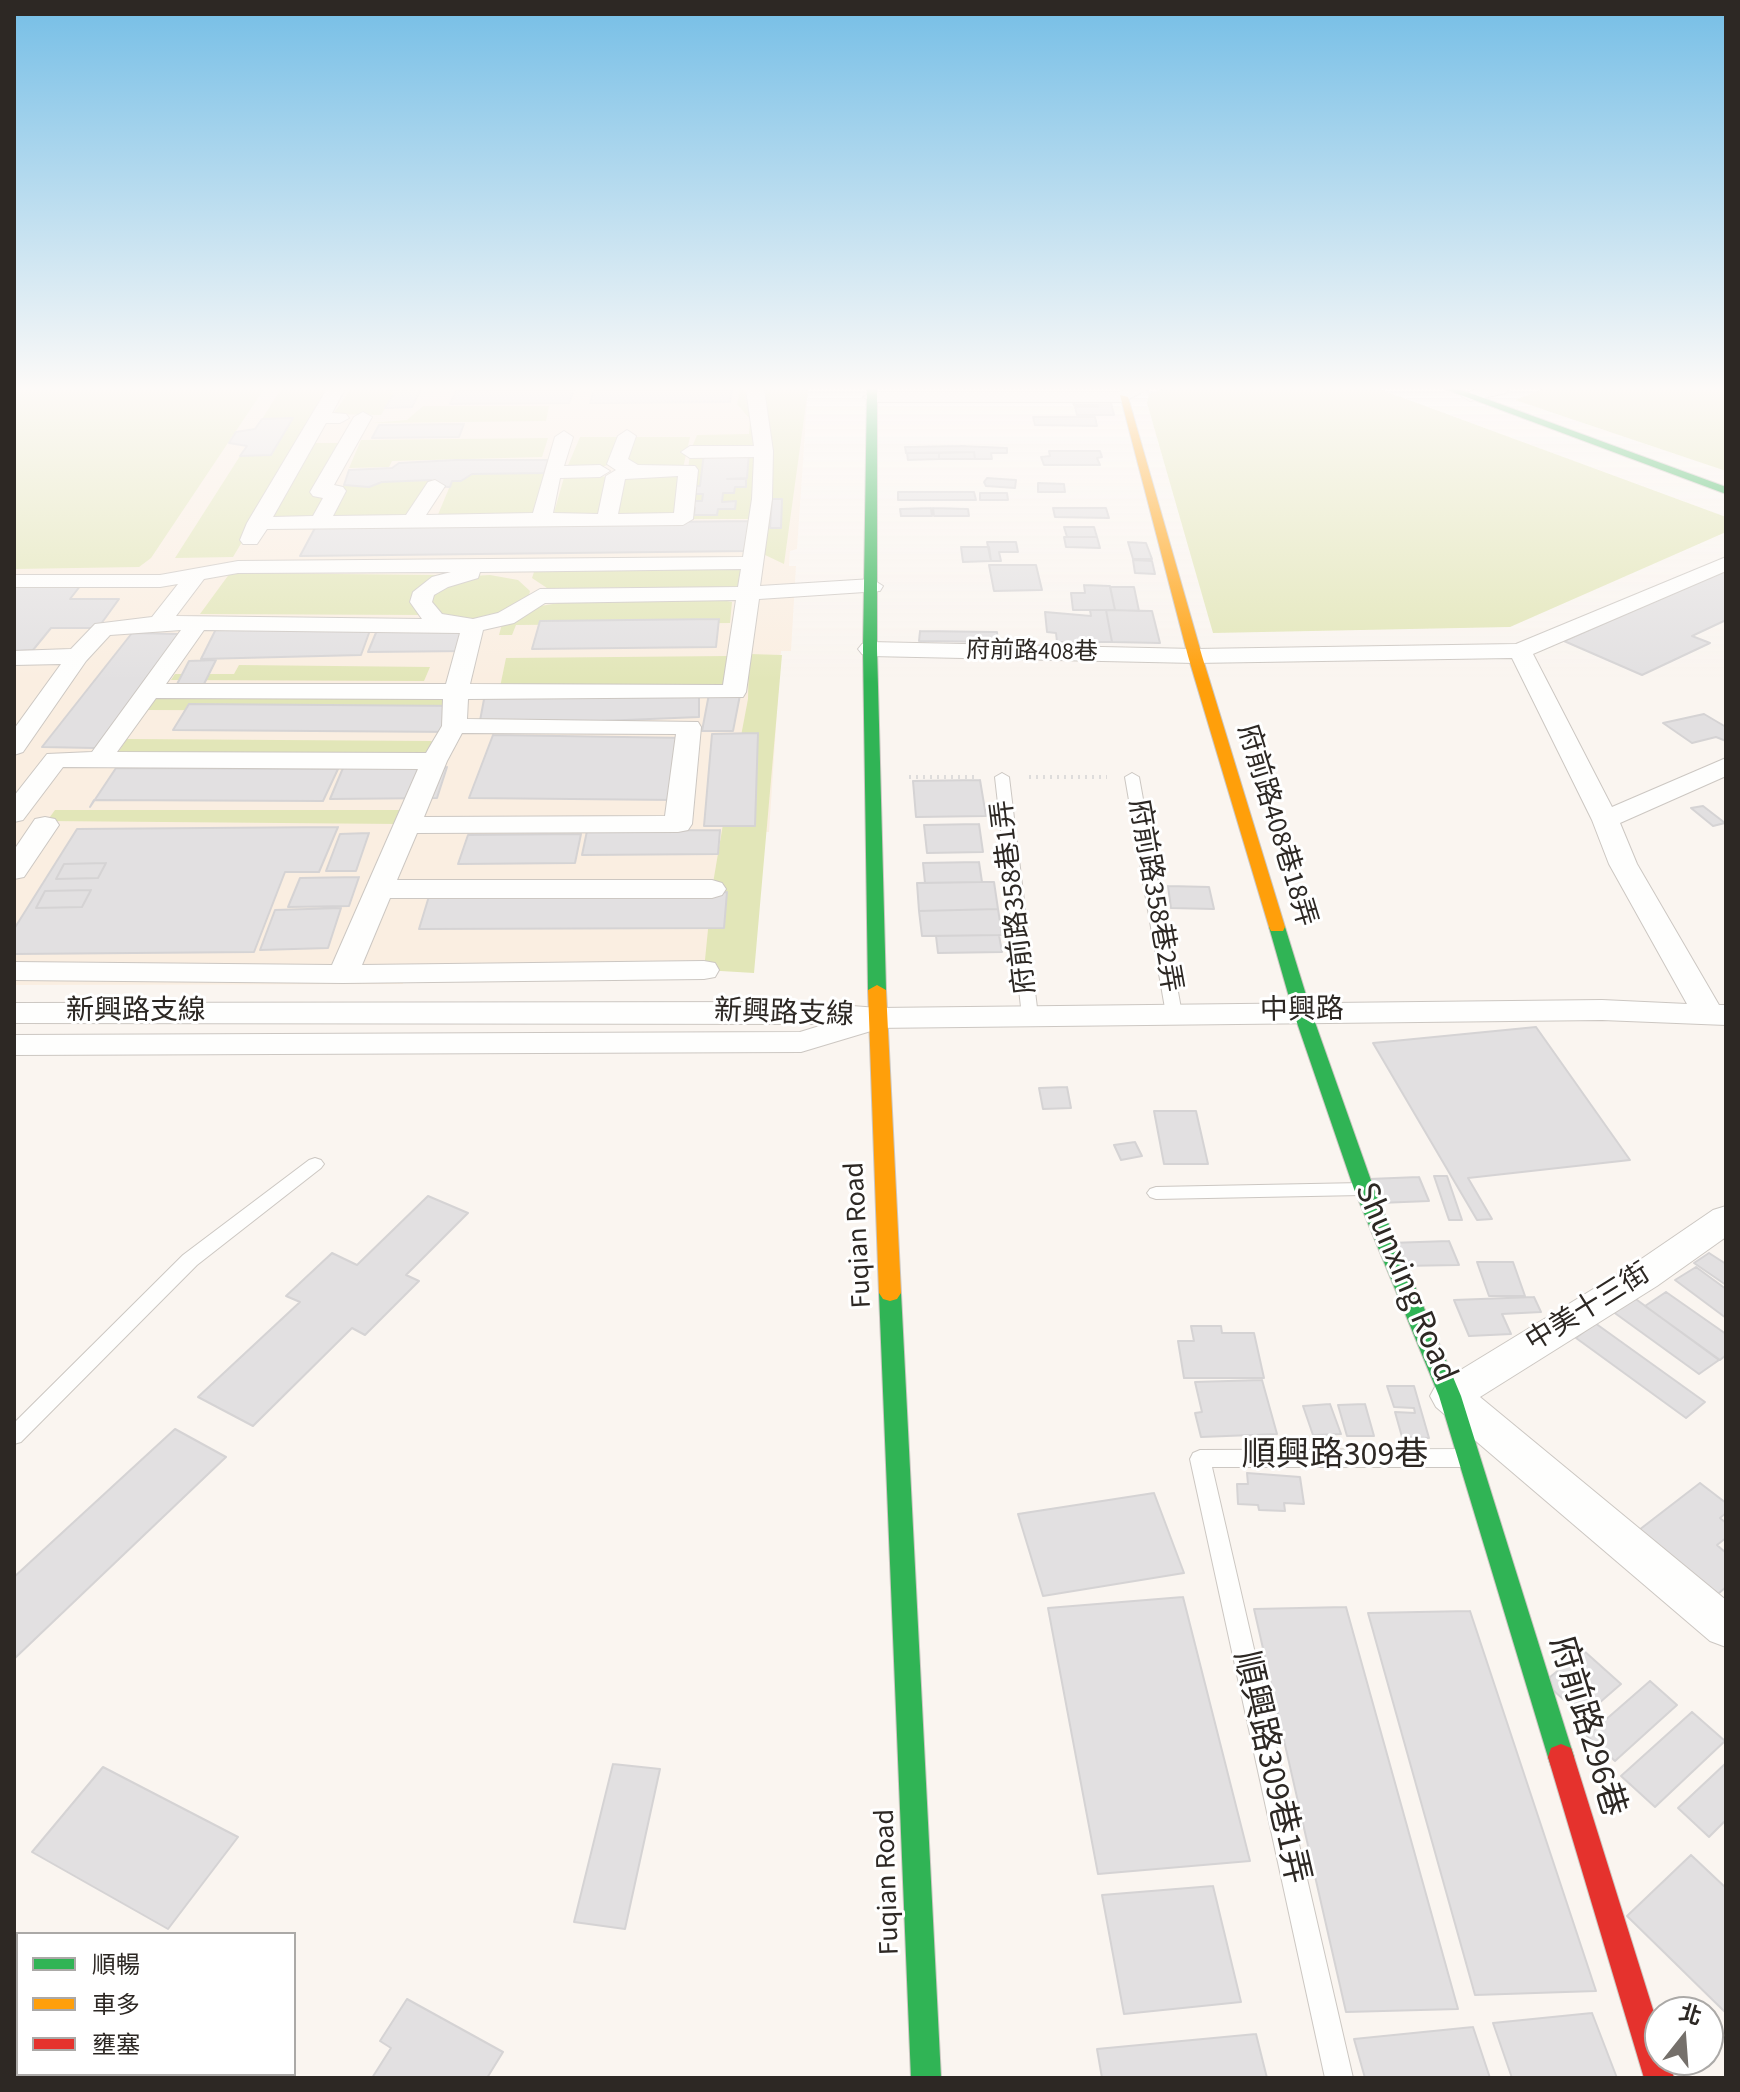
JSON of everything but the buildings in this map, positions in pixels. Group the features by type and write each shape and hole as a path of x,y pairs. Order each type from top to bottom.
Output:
{"street":[{"path":"238,567 257,523 279,487"},
{"path":"320,522 336,491 320,492 323,487"},
{"path":"412,521 435,487"},
{"path":"542,519 549,487"},
{"path":"607,520 613,487"},
{"path":"257,523 683,519 687,487"},
{"path":"149,691 734,692 763,487"},
{"name":"Fuqian Road","path":"872,487 870,649 878,1018 926,2078"},
{"name":"府前路408巷18弄","path":"1154,487 1195,656 1302,1011"},
{"path":"14,581 160,581 238,567 491,568 753,563"},
{"path":"1717,1014 1648,911 1520,651 1726,563"},
{"path":"467,626 429,614 421,602 424,592 452,577 491,568 525,579 540,596"},
{"path":"159,623 196,576"},
{"path":"15,743 78,656 103,629 198,622 467,626 506,618 540,596 748,593 872,586"},
{"path":"99,760 198,622"},
{"path":"343,974 434,761 454,726 467,626"},
{"name":"府前路408巷","path":"870,649 1195,656 1520,651"},
{"path":"14,658 78,656"},
{"path":"407,825 678,824 689,727 454,726"},
{"path":"14,814 56,759 434,761"},
{"path":"1605,820 1726,766"},
{"path":"14,825 45,825 14,871"},
{"path":"379,889 712,889"},
{"path":"14,971 343,974 704,970"},
{"name":"中興路","path":"878,1018 1302,1011 1602,1010 1717,1014"},
{"name":"Shunxing Road","path":"1302,1011 1364,1189 1450,1396 1726,1627"},
{"name":"新興路支線","path":"14,1013 800,1012 878,1018"},
{"name":"新興路支線","path":"14,1045 801,1042 878,1018"},
{"name":"中美十三街","path":"1450,1396 1644,1276 1726,1219"},
{"name":"府前路296巷","path":"1450,1396 1659,2078"}],"lane":[{"name":"府前路358巷1弄","path":"1002,777 1030,1016"},
{"name":"府前路358巷2弄","path":"1132,777 1174,1014"},
{"path":"14,1436 190,1260 315,1164"},
{"path":"1156,1193 1364,1189"},
{"name":"順興路309巷","path":"1200,1459 1470,1458"},
{"name":"順興路309巷1弄","path":"1200,1459 1339,2078"}],"shaded area":[{"path":"14,487 801,487 797,549 790,551 789,566 796,566 791,651 781,651 769,832 765,832 745,966 410,967 403,984 14,985"}],"green space":[{"path":"14,487 199,487 151,558 139,567 14,569"},
{"path":"220,487 275,487 233,557 175,558"},
{"path":"284,487 333,487 318,519 264,519"},
{"path":"343,487 428,487 411,518 325,519"},
{"path":"450,487 542,487 537,516 437,517"},
{"path":"561,487 609,487 604,517 553,516"},
{"path":"617,487 682,487 680,516 612,517"},
{"path":"686,487 795,487 784,564 763,554 750,519 683,519"},
{"path":"1171,487 1644,487 1726,517 1726,532 1510,627 1213,633"},
{"path":"743,569 742,587 547,588 532,578 534,572"},
{"path":"230,573 441,575 425,615 200,614"},
{"path":"490,575 518,580 530,591 528,599 522,605 481,619 450,617 429,607 432,592 472,576"},
{"path":"732,602 730,623 516,625 512,635 499,635 502,624 534,607 559,603"},
{"path":"749,654 782,655 754,973 704,970 712,889 737,742 748,699"},
{"path":"727,656 724,692 499,692 506,658"},
{"path":"239,665 430,667 424,681 171,680 175,674 234,674"},
{"path":"156,691 456,692 452,711 146,710"},
{"path":"127,739 432,741 426,756 117,754"},
{"path":"55,810 405,810 399,824 47,821"}],"traffic: fast":[{"path":"871,487 870,649 877,990"},
{"path":"1714,487 1726,491"},
{"path":"1277,927 1302,1011 1364,1189 1450,1396 1561,1757"},
{"path":"890,1293 926,2078"}],"traffic: slow":[{"path":"1148,487 1195,656 1277,927"},
{"path":"877,990 890,1293"}],"traffic: jam":[{"path":"1561,1757 1659,2078"}]}
